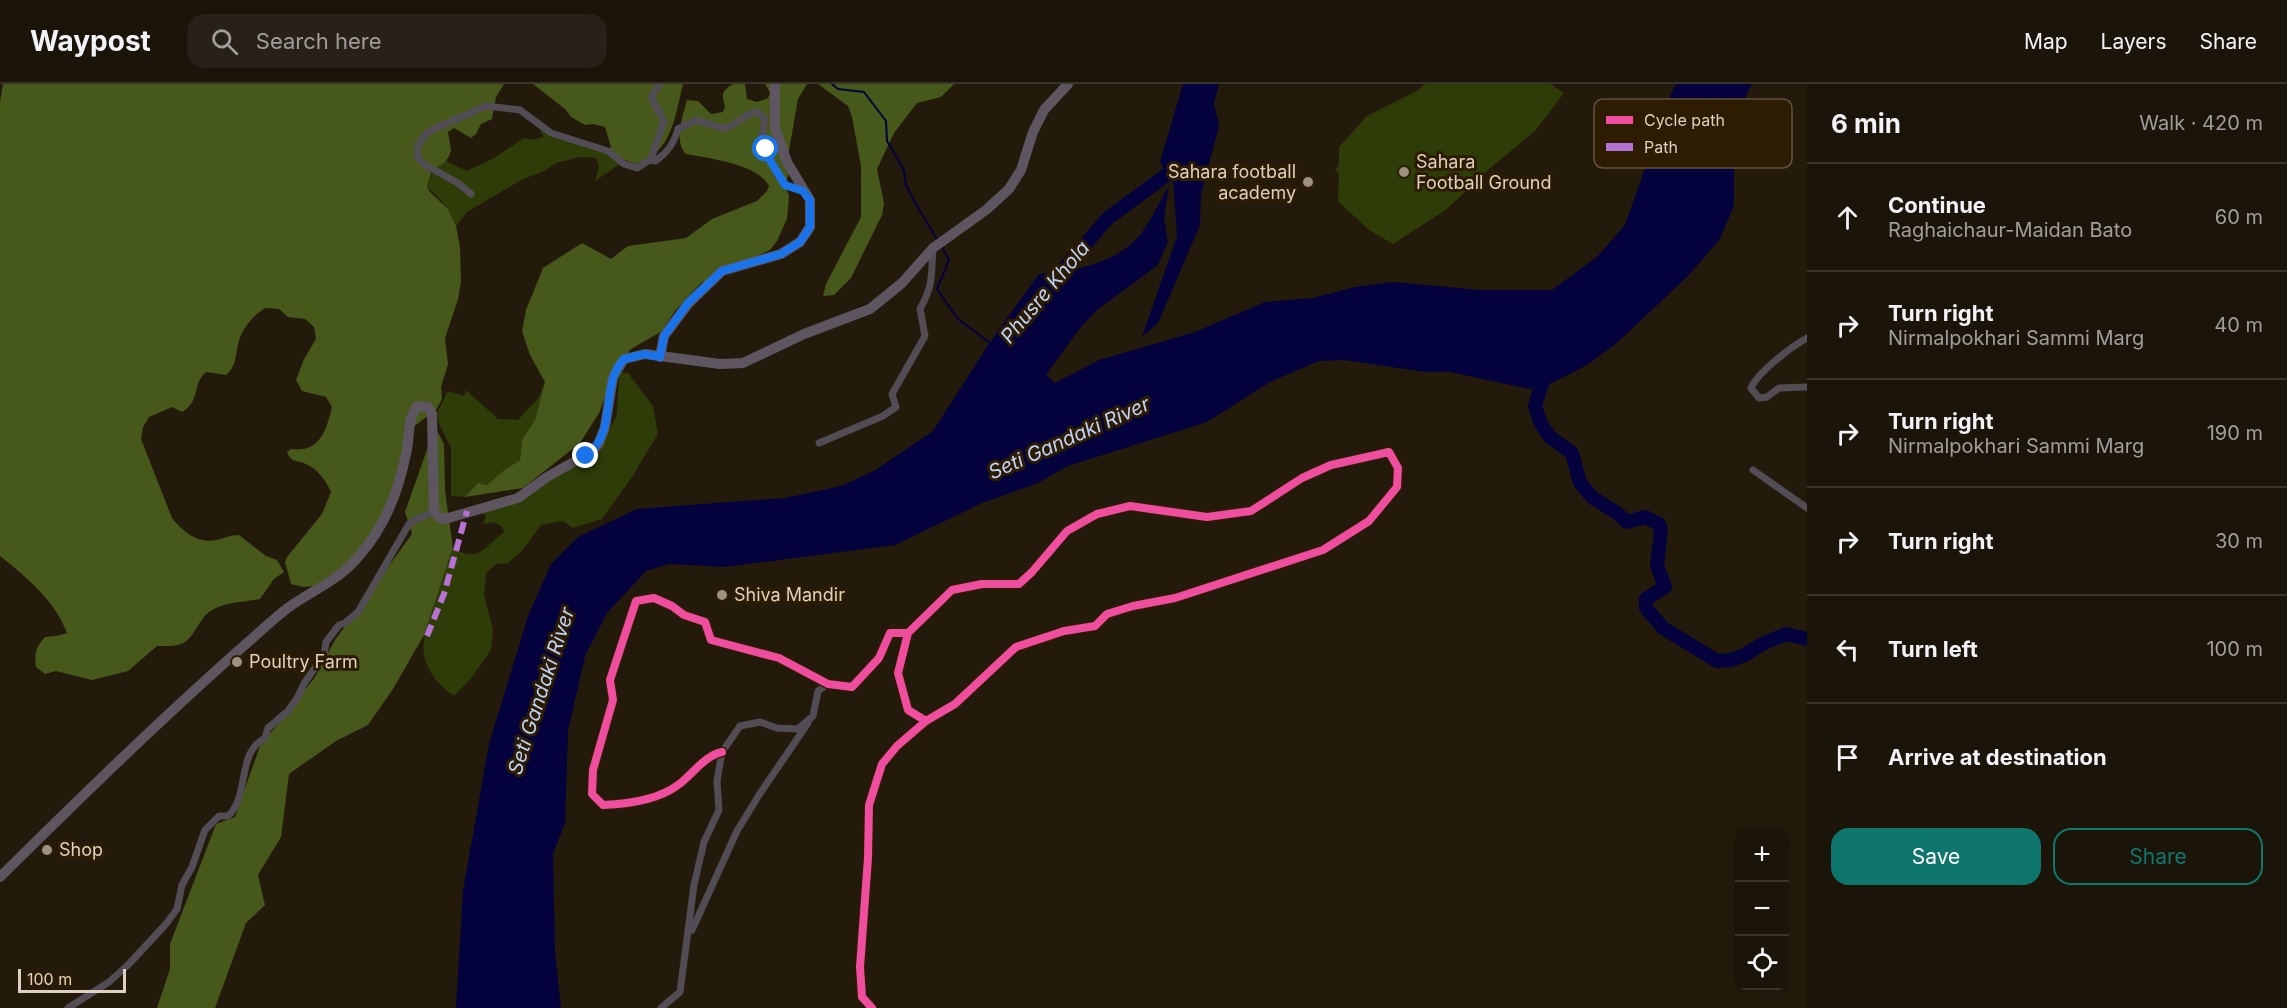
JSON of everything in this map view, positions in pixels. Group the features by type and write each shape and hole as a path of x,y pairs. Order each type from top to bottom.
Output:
{"main road":[{"path":"660,357 664,336 688,303 722,271 781,254 800,242 810,227 812,213 810,200 787,162 776,128 776,84"},
{"path":"0,877 144,736 223,664 289,607 343,572 357,559 390,510 399,486 407,452 412,416 414,410 420,405 428,406 432,414 434,511 440,519 506,503 527,493 548,477 593,451 602,436 613,377 620,364 630,356 645,354 731,365 743,363 804,334 870,309 902,283 933,248 978,217 1009,189 1021,170 1033,132 1044,110 1068,84"}],"street":[{"path":"471,194 458,183 425,165 418,158 417,147 426,134 486,106 520,110 551,133 608,151 624,164 637,168 651,159 664,121 651,97 660,84"},
{"path":"651,159 655,161 665,154 675,141 678,129 696,120 723,128 750,112 758,112 765,119 761,142 768,157 785,185 803,191"},
{"path":"819,443 883,416 896,407 892,394 925,336 920,309 929,292 933,272 933,248"},
{"path":"1807,338 1794,345 1777,362 1763,371 1750,388 1759,398 1767,397 1779,388 1807,387"},
{"path":"872,1008 862,997 860,967 868,858 869,805 882,764 897,746 926,721 955,704 1016,647 1064,631 1095,626 1107,614 1133,606 1175,598 1323,550 1369,521 1397,487 1398,468 1389,452 1331,465 1302,478 1251,511 1207,518 1130,506 1097,514 1067,531 1019,584 982,584 952,590 908,633 898,673 908,710 926,721"},
{"path":"1753,470 1807,508"},
{"path":"68,1008 116,976 172,916 177,909 182,885 192,867 205,830 219,816 228,816 232,813 238,801 243,772 258,742 266,738 268,728 288,711 297,698 324,655 326,642 339,626 358,612 409,524 434,511"},
{"path":"722,752 712,754 677,786 664,794 625,804 603,806 592,794 593,770 613,700 610,680 636,600 654,598 672,606 684,615 705,622 711,640 779,658 828,684 852,687 879,658 890,633 908,633"},
{"path":"688,937 737,831 813,716 818,691 828,684"},
{"path":"661,1008 680,992 694,885 704,842 719,810 717,781 722,752 740,726 760,722 777,728 798,729 813,716"}],"green space":[{"path":"3,84 504,84 496,97 492,119 481,124 476,134 471,138 454,128 448,132 451,150 449,156 431,173 427,185 429,191 448,209 456,226 460,247 461,281 458,299 445,338 448,364 441,387 442,399 436,410 409,430 401,464 382,518 348,564 314,586 303,587 291,584 285,562 287,557 322,514 331,492 318,472 306,464 292,460 287,452 291,449 309,448 315,444 324,432 332,407 326,397 302,391 296,380 304,359 316,339 314,327 305,319 288,317 279,309 265,308 243,331 230,371 226,375 206,372 199,381 192,403 188,408 182,412 172,407 149,417 143,427 141,439 172,518 181,528 191,536 209,541 239,535 266,556 277,560 284,572 274,579 260,599 227,604 209,612 182,644 157,646 128,671 92,680 56,671 45,674 36,667 36,650 45,637 67,633 47,599 30,581 0,556 0,102"},
{"path":"533,84 683,84 674,121 664,143 657,152 635,164 618,157 609,150 611,147 605,127 585,125 571,117 565,109"},
{"path":"733,84 745,84 747,99 757,102 768,98 770,93 765,84 807,84 798,99 787,162 789,173 785,185 789,196 787,219 777,241 770,250 701,283 675,311 662,331 631,349 617,367 599,413 580,443 523,488 465,497 478,483 487,485 520,460 522,440 535,420 545,382 530,355 522,331 526,310 543,268 582,243 611,259 628,246 686,238 712,219 757,201 767,191 769,186 754,172 732,163 686,154 680,142 680,128 687,100 698,101 711,114 723,112 725,106 723,93"},
{"path":"818,84 954,84 941,97 917,103 894,133 877,169 884,203 882,215 851,278 834,295 823,296 826,284 861,217 861,166 848,106"},
{"path":"1425,84 1550,84 1564,93 1535,131 1488,170 1447,209 1393,244 1369,230 1338,201 1339,174 1335,169 1339,166 1339,147 1367,116 1417,91"},
{"path":"539,127 607,154 620,164 595,181 599,167 596,158 580,157 556,163 544,171 521,180 467,212 456,226 441,200 427,186 429,176 446,161 467,171 494,158 524,138 533,140 543,137"},
{"path":"619,372 628,373 653,406 658,434 632,477 602,519 573,528 563,521 541,525 523,550 508,563 496,564 486,573 484,595 493,629 491,650 469,681 454,696 439,684 432,674 424,656 423,646 429,618 453,547 469,554 481,552 504,532 502,527 494,522 483,524 486,516 480,510 598,454 617,414"},
{"path":"545,382 535,420 522,441 520,460 487,485 478,483 465,497 451,496 451,448 439,424 437,413 448,391 464,396 466,390 498,419 518,420 539,397"},
{"path":"435,427 444,444 445,491 453,547 424,635 393,689 368,725 336,741 289,774 281,837 258,875 265,905 246,923 215,1008 157,1008 170,969 170,944 216,824 235,817 260,746 315,677 335,640 412,534 405,512"}],"water":[{"path":"1183,84 1219,84 1214,103 1219,126 1201,194 1200,225 1158,323 1142,337 1177,236 1173,181 1160,162"},
{"path":"1677,84 1752,84 1745,99 1669,99"},
{"name":"Seti Gandaki River","path":"1645,168 1734,168 1734,205 1720,239 1688,276 1618,342 1587,365 1554,382 1530,389 1450,372 1426,372 1343,360 1319,361 1270,382 1207,422 1068,466 1038,483 982,503 895,545 726,567 669,564 646,571 607,613 585,656 568,731 565,823 553,854 555,952 561,1008 456,1008 463,891 489,744 528,616 551,564 578,537 637,509 785,498 841,486 874,471 933,431 990,342 1039,274 1082,268 1122,251 1143,231 1169,186 1164,217 1168,242 1158,265 1097,310 1080,328 1046,375 1055,383 1099,360 1195,332 1265,302 1313,298 1355,287 1393,282 1481,290 1552,290 1598,256 1625,225"}],"waterway":[{"path":"832,84 838,89 864,92 886,121 887,141 904,170 906,185 938,241"},
{"name":"Phusre Khola","path":"1049,286 1108,218 1168,174 1176,158"},
{"path":"941,245 949,260 937,289 957,318 991,344"},
{"path":"1549,370 1535,406 1541,424 1550,437 1572,453 1580,483 1593,498 1627,522 1645,517 1659,524 1661,531 1657,565 1665,587 1646,599 1646,608 1663,628 1717,661 1731,660 1745,655 1762,644 1786,634 1807,639"}],"marked path":[{"path":"427,636 444,594 467,511"}],"cycle path":[{"path":"872,1008 862,997 860,967 868,858 869,805 882,764 897,746 926,721 955,704 1016,647 1064,631 1095,626 1107,614 1133,606 1175,598 1323,550 1369,521 1397,487 1398,468 1389,452 1331,465 1302,478 1251,511 1207,517 1130,506 1097,514 1067,531 1019,584 982,584 952,590 908,633 898,673 908,710 926,721"},
{"path":"722,752 704,761 678,785 652,798 603,805 592,794 593,770 613,700 610,680 636,601 654,598 672,606 684,615 705,622 711,640 779,658 828,684 852,687 879,658 890,633 908,633"}],"place":[{"name":"Sahara Football Ground","path":"1404,172"},
{"name":"Sahara football academy","path":"1308,182"},
{"name":"Shiva Mandir","path":"722,595"},
{"name":"Poultry Farm","path":"237,662"},
{"name":"Shop","path":"47,850"}],"route":[{"path":"586,456 593,451 602,436 613,377 624,359 645,354 660,357 664,336 688,303 722,271 781,254 800,242 810,227 812,213 810,200 803,191 785,185 768,157 766,149"}]}
